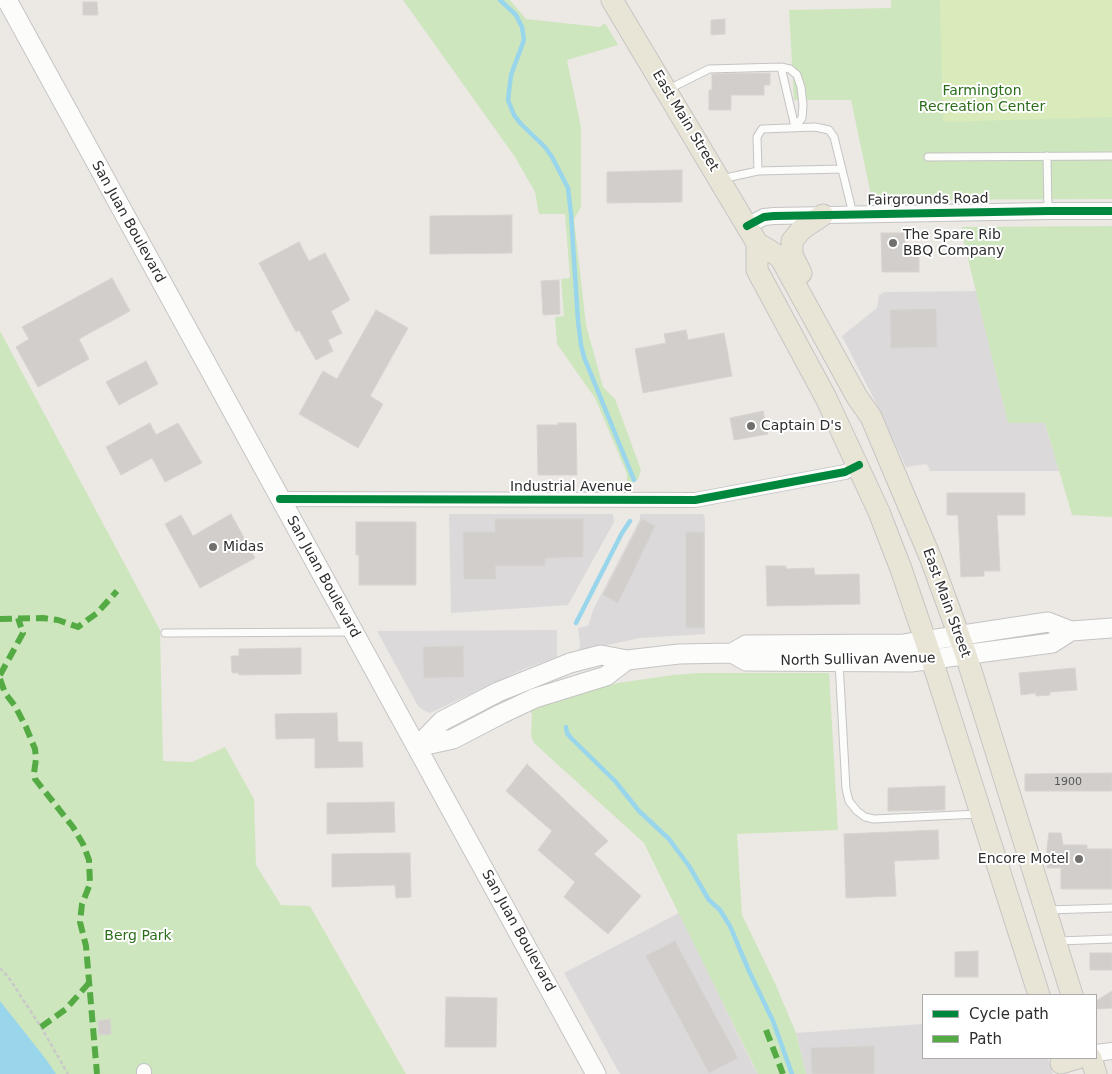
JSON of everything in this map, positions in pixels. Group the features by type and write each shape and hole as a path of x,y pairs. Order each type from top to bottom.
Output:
{"main road":[{"name":"San Juan Boulevard","path":"6,0 596,1074"},
{"name":"East Main Street","path":"612,0 752,234 780,257 857,397 871,417 931,559 962,646 1072,994"},
{"path":"823,215 795,236 792,241 792,255 865,390 871,417"},
{"name":"East Main Street","path":"752,234 757,270 826,398 859,465 898,561 929,650 1039,994"},
{"path":"859,465 886,451"},
{"name":"North Sullivan Avenue","path":"417,747 442,721 527,680 570,663 601,655 627,660 678,654 732,653 746,646 904,644 929,650 962,646 1052,643 1071,631 1112,628"},
{"name":"North Sullivan Avenue","path":"732,653 746,661 910,662 929,650"},
{"path":"981,813 1012,803"},
{"path":"1091,1059 1096,1074"}],"street":[{"name":"Fairgrounds Road","path":"752,234 764,218 853,214 1112,211"},
{"name":"Industrial Avenue","path":"280,499 695,500 845,472 859,465"},
{"path":"1097,1053 1112,1051"}],"lane":[{"path":"666,90 709,69 781,66 790,69 797,75 801,87 802,118 795,127"},
{"path":"781,66 795,127"},
{"path":"758,171 757,137 762,129 815,127 829,130 834,137 853,214"},
{"path":"1047,156 1048,211"},
{"path":"928,157 1112,156"},
{"path":"720,179 758,171 842,169"},
{"path":"165,633 353,632"},
{"path":"839,662 846,789 856,811 865,817 874,819 981,813"},
{"path":"1046,910 1112,908"},
{"path":"1056,941 1112,939"}],"path":[{"path":"0,968 9,978 41,1027 68,1074"}],"shaded area":[{"path":"976,291 1008,423 1045,423 1059,471 930,471 927,464 906,467 842,336 877,308 879,295 884,292"},
{"path":"449,514 613,514 614,522 568,605 451,613"},
{"path":"640,514 703,514 705,518 705,634 640,638 579,651 578,628 588,626 594,608 640,519"},
{"path":"557,630 557,657 524,669 430,713 418,706 377,631"},
{"path":"679,913 758,1074 620,1074 564,973"},
{"path":"922,1024 922,1059 1048,1059 1053,1074 806,1074 796,1033"}],"green space":[{"path":"403,0 510,0 526,19 600,27 605,23 618,45 567,60 581,127 581,207 574,219 586,325 603,387 615,399 641,470 638,479 632,483 627,484 627,474 595,398 557,344 555,317 564,316 561,279 570,278 565,214 539,214 535,192 515,157"},
{"name":"Farmington Recreation Center","path":"891,0 1112,0 1112,199 872,200 851,100 794,100 789,10 891,8"},
{"path":"940,0 1112,0 1112,117 943,122"},
{"path":"1112,226 1112,517 1072,515 1045,423 1008,423 962,234 962,227"},
{"name":"Berg Park","path":"0,331 160,630 163,761 192,762 225,747 254,799 256,865 281,905 310,906 406,1074 0,1074"},
{"path":"698,673 829,673 838,830 737,834 742,915 775,983 796,1033 806,1074 758,1074 644,843 534,743 531,736 532,715 530,710 555,700 618,683"}],"water":[{"path":"0,1001 45,1058 56,1074 0,1074"}],"building":[{"path":"83,2 97,2 98,15 83,15"},
{"path":"725,19 725,34 711,35 711,20"},
{"path":"770,73 770,85 764,85 764,95 731,95 731,110 709,110 709,90 712,90 712,74"},
{"path":"682,170 682,202 607,203 607,172"},
{"path":"512,215 512,253 430,254 430,216"},
{"name":"The Spare Rib BBQ Company","path":"881,233 905,233 905,253 910,253 911,257 919,257 919,272 882,272"},
{"path":"299,242 309,261 325,253 350,300 331,311 342,333 328,340 333,351 316,360 299,330 296,332 259,263"},
{"path":"112,278 130,311 79,339 89,359 38,387 16,347 29,339 22,327"},
{"path":"559,280 560,314 543,315 541,281"},
{"path":"936,309 937,347 891,348 890,310"},
{"path":"376,310 408,328 370,396 383,404 358,448 299,414 323,371 337,379"},
{"path":"686,330 688,340 724,333 732,376 643,393 635,349 666,343 664,334"},
{"path":"146,361 158,384 119,405 106,382"},
{"name":"Captain D's","path":"763,411 768,434 734,440 730,418"},
{"path":"150,423 156,435 178,423 202,463 165,482 152,458 121,475 106,447"},
{"path":"558,423 576,423 577,475 538,475 537,425 558,425"},
{"path":"947,493 1025,493 1025,515 997,515 1000,571 984,571 984,576 961,577 958,515 947,515"},
{"name":"Midas","path":"231,514 255,558 200,588 165,524 181,515 193,536"},
{"path":"495,519 583,519 583,557 545,558 545,566 495,566 496,579 464,579 463,532 495,532"},
{"path":"642,519 655,526 618,603 603,595"},
{"path":"356,522 416,522 416,585 359,585 359,555 356,555"},
{"path":"686,532 704,532 704,628 686,628"},
{"path":"766,566 786,566 786,569 814,568 815,575 859,574 860,604 767,606"},
{"path":"463,646 464,677 424,678 423,647"},
{"path":"301,648 301,674 239,675 239,673 232,673 231,656 239,656 239,649"},
{"path":"1075,668 1077,690 1050,692 1050,695 1036,696 1036,693 1021,695 1019,673"},
{"path":"337,713 338,742 362,742 363,767 315,768 315,738 276,739 275,714"},
{"path":"527,764 608,841 594,854 641,896 608,934 564,897 575,882 538,850 552,831 506,791"},
{"path":"1112,773 1112,791 1025,791 1025,774"},
{"path":"945,786 945,810 888,811 888,788"},
{"path":"394,802 395,832 327,834 327,803"},
{"path":"938,830 939,859 894,861 896,896 846,898 844,834"},
{"path":"1049,833 1061,833 1063,845 1087,845 1087,849 1112,849 1112,889 1061,889 1061,868 1047,868"},
{"path":"410,853 411,897 396,898 395,885 332,887 332,854"},
{"path":"675,941 738,1058 709,1073 646,956"},
{"path":"978,951 978,977 955,977 955,952"},
{"path":"1090,953 1112,953 1112,970 1090,970"},
{"path":"1112,991 1112,1008 1097,1009 1097,1000"},
{"path":"446,997 497,998 496,1047 445,1047"},
{"path":"110,1019 111,1034 99,1035 98,1021"},
{"path":"874,1046 874,1074 812,1074 811,1048"}],"waterway":[{"path":"500,0 516,15 522,27 524,40 511,75 508,100 514,115 545,147 552,157 568,188 581,345 584,357 634,480"},
{"path":"576,623 630,521"},
{"path":"566,727 567,733 571,738 615,781 639,811 669,839 689,866 709,900 720,910 730,926 773,1021 792,1074"}],"marked path":[{"path":"0,619 43,618 58,620 78,627 97,613 117,591"},
{"path":"0,675 23,633 18,618"},
{"path":"0,679 5,693 15,706 35,749 35,779 73,827 83,844 89,860 90,884 82,904 80,922 86,946 97,1074"},
{"path":"41,1027 66,1009 89,983"},
{"path":"766,1030 783,1074"}],"cycle path":[{"path":"747,226 764,217 774,216 1112,211"},
{"path":"280,499 695,500 845,472 859,465"}],"place":[{"name":"The Spare Rib BBQ Company","path":"893,243"},
{"name":"Captain D's","path":"751,426"},
{"name":"Midas","path":"213,547"},
{"name":"Encore Motel","path":"1079,859"}]}
